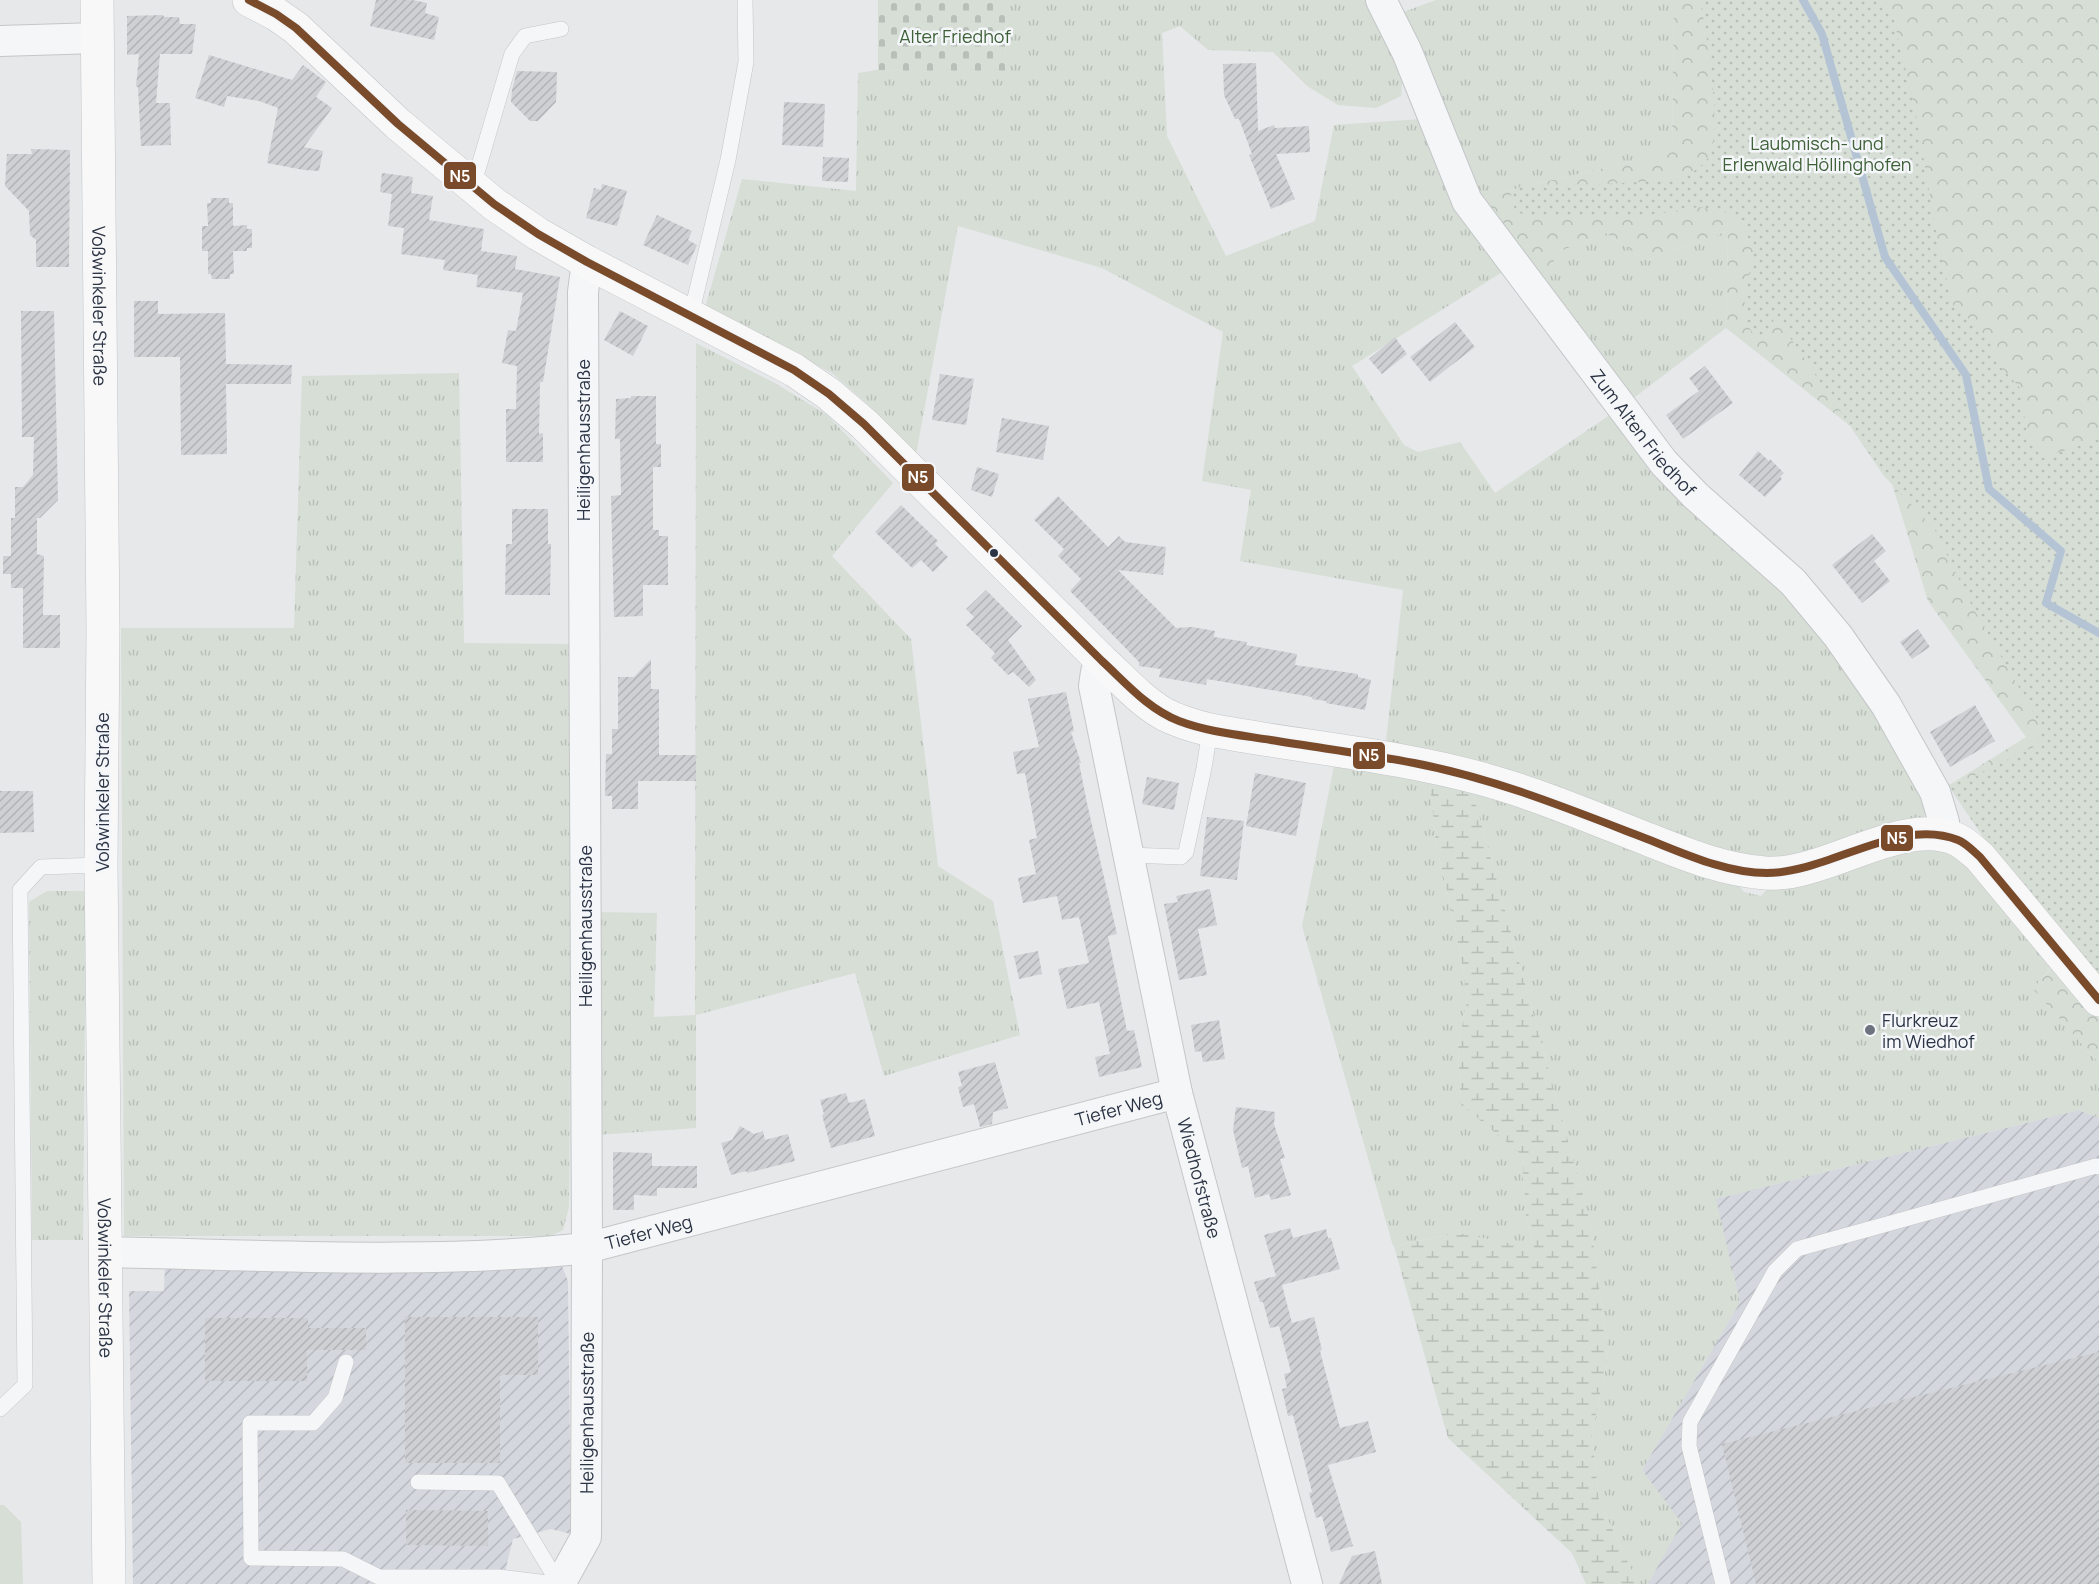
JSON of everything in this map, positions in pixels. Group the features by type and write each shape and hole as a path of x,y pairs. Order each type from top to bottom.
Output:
{"street":[{"name":"Voßwinkeler Straße","path":"97,0 103,617 101,865 109,1584"},
{"path":"249,0 296,28 398,124 473,186 538,234 794,370 829,394 864,424 1102,661 1139,696 1163,714 1210,730 1441,769 1487,780 1554,803 1702,861 1738,871 1769,874 1795,872 1897,839 1923,834 1941,835 1958,840 1980,856 2099,1000"},
{"name":"Zum Alten Friedhof","path":"1381,0 1407,52 1467,201 1664,463 1696,496 1792,582 1838,636 1886,705 1935,792 1944,822 1941,835"},
{"path":"0,41 97,38"},
{"name":"Heiligenhausstraße","path":"558,1584 586,1537 583,292 587,262"},
{"name":"Wiedhofstraße","path":"1102,661 1096,672 1094,686 1177,1093 1307,1584"},
{"name":"Tiefer Weg","path":"105,1252 387,1258 525,1254 587,1248 1177,1093"}],"lane":[{"path":"691,315 728,160 746,62 745,0"},
{"path":"473,186 512,54 525,36 561,29"},
{"path":"1129,855 1181,857 1186,852 1210,730"},
{"path":"0,1409 25,1385 20,890 40,867 101,865"},
{"path":"1723,1584 1689,1446 1690,1422 1775,1271 1797,1249 2099,1167"},
{"path":"346,1362 335,1398 313,1423 250,1423 251,1558 343,1559 379,1577 499,1577 558,1584"},
{"path":"418,1482 498,1483 558,1584"}],"shaded area":[{"path":"2079,1110 2099,1118 2099,1584 1648,1584 1681,1523 1642,1470 1740,1302 1715,1199"},
{"path":"552,1263 562,1266 568,1281 571,1534 551,1529 513,1539 502,1584 133,1584 129,1291 164,1291 165,1264"}],"green space":[{"name":"Alter Friedhof","path":"878,0 1005,0 1006,75 878,70"},
{"path":"1005,0 1367,0 1403,73 1401,96 1376,108 1338,105 1307,86 1273,52 1208,50 1180,26 1162,33 1167,136 1226,256 1315,221 1334,125 1421,119 1504,271 1352,366 1404,445 1418,452 1460,442 1495,493 1617,410 1837,644 1929,811 1921,821 1808,856 1740,859 1385,750 1403,590 1240,561 1251,490 1202,481 1223,332 1102,268 958,226 915,460 870,406 832,373 705,308 742,179 856,191 858,73 878,70 1006,74"},
{"path":"1436,0 1674,0 1672,152 1481,197 1401,13"},
{"name":"Laubmisch- und Erlenwald Höllinghofen","path":"1674,0 2099,0 2099,1063 2033,989 2072,948 1951,784 2026,737 1928,601 1882,451 1726,328 1728,231 1646,260 1606,233 1560,251 1540,284 1481,197 1672,152"},
{"name":"Laubmisch- und Erlenwald Höllinghofen","path":"1700,0 1882,0 1893,16 1916,114 1939,249 1954,308 1965,315 1988,338 1999,365 2020,388 2027,434 2042,458 2099,439 2099,988 1991,849 1948,785 1974,776 2033,747 2040,738 2041,726 1972,606 1934,528 1884,476 1776,317 1759,342 1748,326 1744,305 1753,251 1740,223 1729,213 1699,207 1618,217 1524,215 1516,210 1512,203 1510,196 1524,185 1604,184 1672,179 1683,177 1706,161 1712,145 1714,105"},
{"path":"1728,231 1726,328 1627,403 1540,284 1560,251 1606,233 1646,260"},
{"path":"696,343 773,382 827,415 893,483 832,556 911,639 938,866 993,901 1020,1035 884,1076 855,973 696,1015 696,1128 596,1135 593,912 657,913 654,1017 695,1015"},
{"path":"459,373 464,643 573,644 569,1207 563,1230 550,1236 124,1236 121,628 294,628 302,376"},
{"path":"1335,761 1429,774 1436,844 1468,996 1458,1047 1461,1103 1522,1155 1526,1217 1534,1249 1458,1233 1393,1246 1302,926"},
{"path":"1429,774 1471,786 1591,1225 1608,1356 1592,1434 1599,1501 1638,1584 1586,1584 1572,1553 1448,1438 1394,1246 1458,1233 1534,1248 1526,1217 1522,1155 1461,1104 1458,1047 1468,996 1436,844"},
{"path":"1471,786 1735,881 1744,892 1761,896 1773,883 1931,846 1972,863 2056,962 2033,989 2099,1063 2099,1118 2079,1110 1716,1199 1740,1302 1642,1470 1682,1523 1648,1584 1638,1584 1599,1501 1592,1434 1608,1356 1591,1225"},
{"path":"47,891 86,891 83,1240 32,1240 29,902"},
{"path":"0,1505 4,1505 21,1522 23,1584 0,1584"}],"building":[{"path":"376,0 412,0 427,3 425,13 439,17 434,40 370,26"},
{"path":"163,15 164,17 179,17 180,24 196,24 192,54 160,54 156,103 170,103 171,145 141,146 138,87 136,87 139,54 127,55 127,16"},
{"path":"209,55 292,80 303,65 326,82 316,97 332,108 304,147 323,151 319,171 267,163 278,108 259,101 227,96 224,107 195,98"},
{"path":"1256,63 1258,131 1274,125 1275,128 1309,126 1310,152 1276,154 1295,199 1271,209 1249,155 1252,154 1239,119 1235,119 1224,95 1223,64"},
{"path":"517,71 557,72 556,102 538,121 530,121 511,102"},
{"path":"784,102 825,104 823,147 782,145"},
{"path":"31,149 70,150 69,267 36,267 36,240 30,235 29,211 5,186 7,154 32,154"},
{"path":"823,157 849,158 848,182 822,181"},
{"path":"382,173 413,177 411,193 433,196 429,220 484,229 481,251 517,256 515,269 560,277 543,382 540,382 539,434 543,433 543,462 506,462 506,409 516,409 517,366 502,363 508,330 516,331 523,293 476,287 478,275 443,270 445,260 401,254 404,228 388,226 392,194 380,192"},
{"path":"602,184 627,191 617,226 586,218 594,188 601,190"},
{"path":"211,198 229,198 229,203 233,203 233,226 247,225 247,229 252,229 252,248 247,248 247,251 233,251 234,274 230,274 230,279 212,279 211,274 208,274 208,251 202,251 202,226 208,226 207,203 211,203"},
{"path":"657,215 692,231 688,240 697,245 688,265 643,245"},
{"path":"134,301 158,301 158,314 225,313 226,364 292,365 291,384 226,384 227,454 181,455 180,357 134,357"},
{"path":"21,311 54,311 58,500 40,518 37,518 37,554 44,556 43,615 60,615 60,648 23,648 23,588 11,588 11,574 3,574 3,556 11,556 11,518 15,518 15,487 23,487 33,475 34,437 22,437"},
{"path":"620,311 648,326 633,356 604,340"},
{"path":"1455,322 1475,347 1430,382 1410,357"},
{"path":"1395,337 1407,354 1382,374 1369,359"},
{"path":"1705,366 1733,403 1683,439 1666,415 1699,391 1689,378"},
{"path":"940,374 974,379 966,425 932,420"},
{"path":"631,396 656,396 656,444 661,444 661,467 653,467 653,530 659,530 659,536 668,536 668,585 643,585 643,616 614,617 611,496 621,495 620,439 615,439 616,399 631,398"},
{"path":"1002,418 1049,426 1043,460 996,452"},
{"path":"1758,451 1784,473 1780,477 1782,479 1765,497 1739,475"},
{"path":"977,467 999,474 992,497 971,490"},
{"path":"1058,496 1108,547 1119,536 1125,542 1166,547 1163,575 1118,570 1176,628 1192,627 1215,631 1214,637 1297,654 1295,665 1358,674 1358,677 1371,680 1365,710 1326,703 1326,701 1312,699 1312,697 1207,679 1206,685 1159,677 1161,669 1139,666 1139,662 1070,591 1081,579 1058,556 1064,549 1034,520"},
{"path":"901,505 938,541 935,544 948,557 933,572 921,560 912,568 875,532"},
{"path":"512,509 548,509 548,544 551,544 550,595 505,595 506,544 512,544"},
{"path":"1872,534 1886,551 1874,561 1890,581 1862,603 1832,565"},
{"path":"986,590 1022,626 1008,640 1036,680 1029,687 1013,672 1008,675 991,658 995,653 966,625 974,617 966,609"},
{"path":"1918,629 1930,647 1912,659 1900,642"},
{"path":"651,659 651,689 659,689 659,755 696,755 696,781 638,781 638,809 612,809 612,796 605,796 606,754 612,754 612,729 618,729 618,677 634,677"},
{"path":"1066,692 1074,731 1071,732 1081,763 1079,763 1087,803 1117,934 1108,936 1127,1031 1134,1030 1142,1067 1099,1077 1095,1057 1110,1054 1099,1002 1067,1009 1058,969 1089,963 1079,917 1062,920 1057,896 1023,903 1018,878 1036,874 1029,840 1037,838 1025,773 1017,774 1013,752 1039,747 1028,699"},
{"path":"1975,705 1995,741 1950,767 1930,732"},
{"path":"1255,773 1306,783 1296,836 1246,826"},
{"path":"1147,777 1179,783 1174,810 1142,804"},
{"path":"0,791 33,791 34,832 0,833"},
{"path":"1207,817 1244,821 1237,880 1200,876"},
{"path":"1210,889 1217,925 1198,929 1207,975 1179,980 1164,904 1178,902 1176,896"},
{"path":"1038,951 1042,974 1019,979 1014,956"},
{"path":"1219,1020 1225,1059 1203,1062 1201,1051 1195,1052 1191,1025"},
{"path":"995,1062 1008,1108 993,1112 992,1124 980,1127 974,1104 963,1107 958,1087 962,1086 958,1072"},
{"path":"846,1093 849,1103 865,1099 875,1136 831,1148 820,1100"},
{"path":"1236,1107 1275,1112 1274,1124 1285,1158 1280,1159 1291,1195 1271,1200 1269,1194 1255,1198 1248,1166 1242,1168 1233,1130"},
{"path":"740,1126 754,1134 763,1131 765,1140 788,1134 795,1161 731,1175 721,1143 732,1140"},
{"path":"613,1152 652,1153 652,1166 697,1166 697,1188 657,1188 657,1196 634,1195 634,1210 613,1210"},
{"path":"1290,1228 1293,1238 1326,1229 1340,1269 1282,1285 1292,1323 1314,1317 1322,1350 1320,1351 1340,1428 1368,1421 1376,1452 1328,1465 1353,1546 1331,1552 1322,1516 1316,1518 1293,1415 1288,1416 1282,1389 1287,1388 1284,1374 1291,1372 1279,1326 1270,1328 1263,1302 1260,1302 1254,1282 1276,1276 1264,1235"},
{"path":"405,1317 538,1317 538,1375 500,1375 500,1463 405,1463"},
{"path":"205,1318 308,1318 308,1328 366,1328 366,1350 307,1350 307,1381 205,1381"},
{"path":"2099,1352 2099,1584 1756,1584 1722,1444"},
{"path":"406,1510 488,1511 488,1546 406,1545"},
{"path":"1375,1551 1382,1584 1339,1584 1352,1556"}],"waterway":[{"path":"1803,0 1822,34 1885,257 1966,375 1989,489 2061,551 2046,603 2099,633"}],"transit line":[{"name":"N5","path":"249,0 296,28 398,124 494,204 538,234 794,370 829,394 864,424 1102,661 1147,703 1168,716 1213,731 1443,769 1501,785 1558,805 1703,861 1751,872 1791,871 1888,840 1912,835 1935,835 1958,840 1980,857 2099,1000"}],"place":[{"name":"Flurkreuz im Wiedhof","path":"1870,1030"}]}
